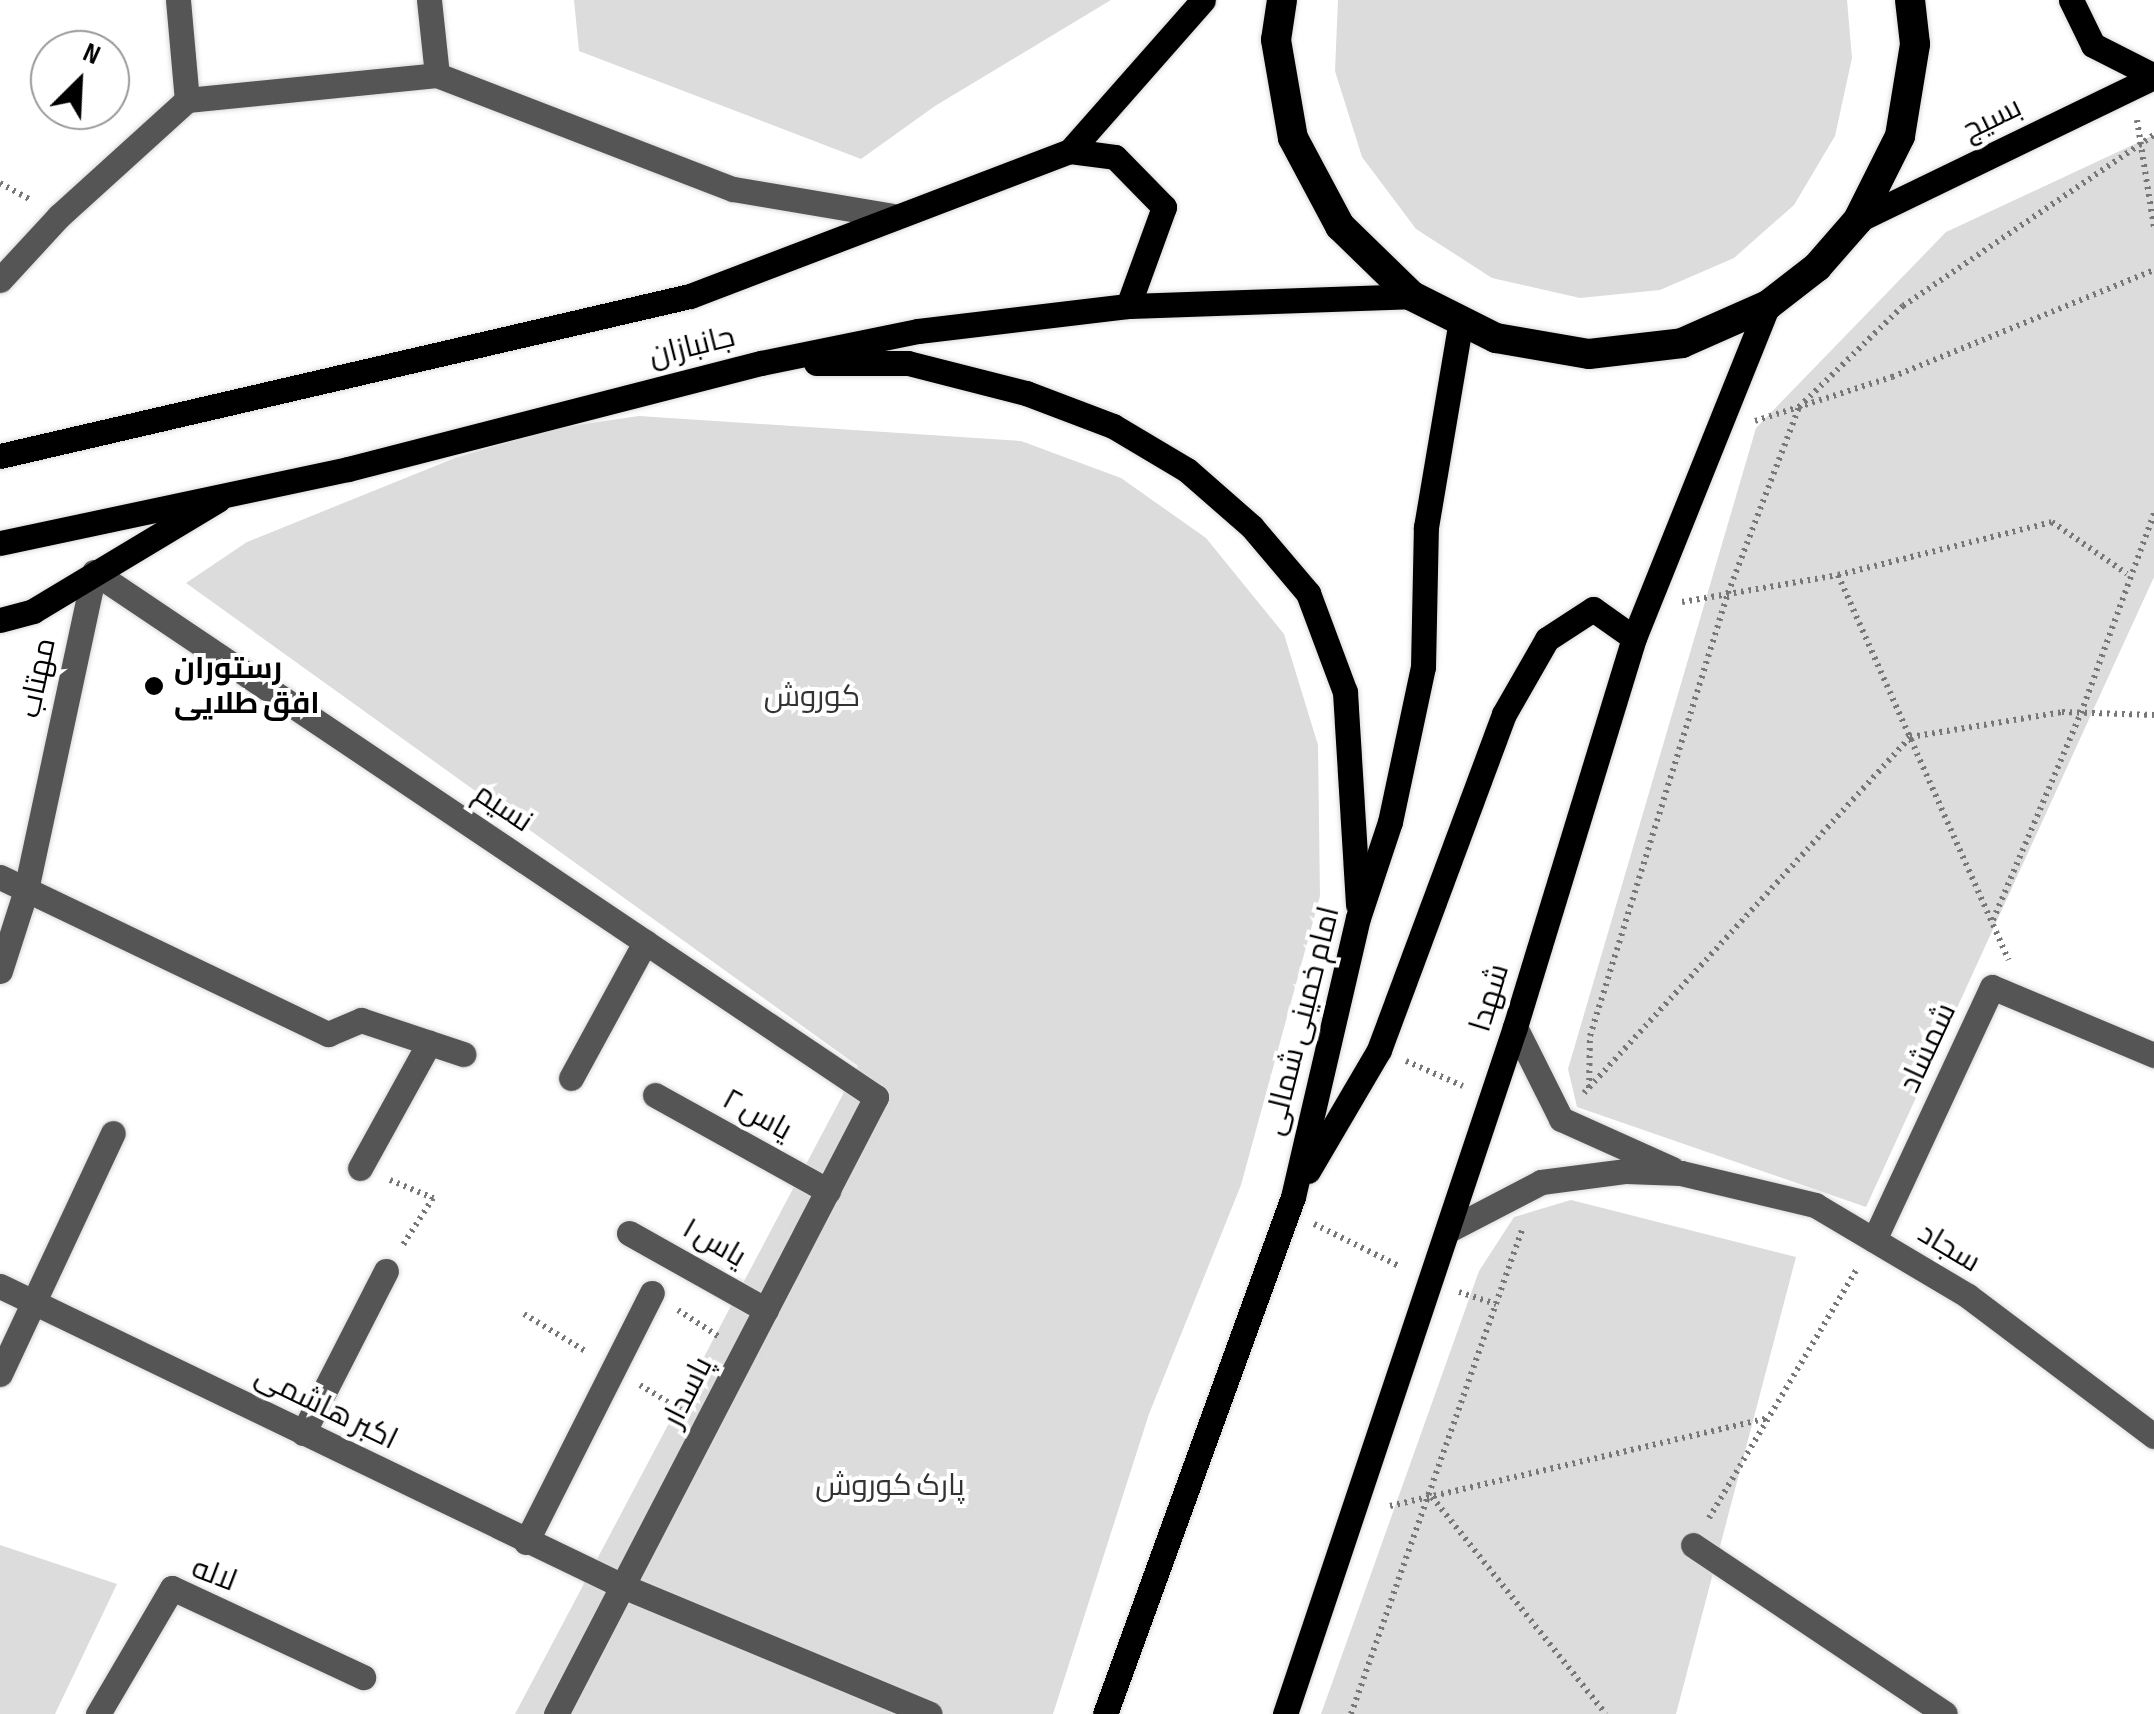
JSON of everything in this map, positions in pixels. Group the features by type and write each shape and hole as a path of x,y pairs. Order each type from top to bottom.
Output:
{"highway":[{"path":"1282,0 1276,40 1293,138 1340,226 1412,296 1496,338 1589,354 1682,342 1768,305 1817,267 1858,220 1900,136 1915,44 1910,0"}],"main road":[{"name":"جانبازان","path":"0,456 350,380 690,296 892,216 1070,152 1203,0"},
{"path":"2070,0 2093,44 2147,80"},
{"name":"بسیج","path":"1858,220 2147,80"},
{"path":"1070,152 1116,156 1164,207 1128,306"},
{"name":"جانبازان","path":"0,543 242,487 348,469 761,363 918,331 1128,306 1412,296"},
{"name":"شهدا","path":"1285,1714 1515,1028 1634,638 1768,305"},
{"name":"امام خمینی شمالی","path":"1105,1714 1291,1204 1358,918 1390,822 1423,666 1426,527 1461,320"},
{"path":"761,363 908,363 1026,393 1113,426 1172,461 1252,528 1308,593 1344,692 1358,918"},
{"path":"0,620 32,611 242,487"},
{"path":"1291,1204 1378,1050 1504,714 1547,639 1593,610 1634,638"}],"street":[{"path":"178,0 187,100"},
{"path":"429,0 436,76"},
{"path":"0,280 59,216 187,100 436,76 733,189 892,216"},
{"name":"مهتاب","path":"0,970 26,890 94,572"},
{"name":"نسیم","path":"94,572 876,1097"},
{"path":"0,877 328,1034 362,1020 463,1054"},
{"path":"571,1078 644,942"},
{"name":"شمشاد","path":"1874,1240 1992,988 2154,1054"},
{"path":"1515,1028 1561,1119"},
{"path":"360,1168 430,1043"},
{"name":"یاس ۲","path":"656,1096 828,1191"},
{"name":"پاسدار","path":"556,1714 876,1097"},
{"name":"سجاد","path":"1561,1119 1682,1173 1815,1205 1968,1296 2154,1436"},
{"path":"0,1374 30,1300 113,1133"},
{"name":"سجاد","path":"1447,1230 1541,1182 1626,1171 1682,1173"},
{"name":"یاس ۱","path":"629,1233 766,1310"},
{"path":"303,1433 386,1271"},
{"name":"اکبر هاشمی","path":"0,1286 526,1542 930,1714"},
{"path":"526,1542 652,1293"},
{"path":"1693,1545 1945,1714"},
{"name":"لاله","path":"98,1714 172,1588 363,1676"}],"path":[{"path":"2147,80 2140,141 2154,227"},
{"path":"1589,1088 1590,1036 1728,594 1799,407 1903,306 2154,135"},
{"path":"1716,434 1892,377 2154,270"},
{"path":"1992,922 2081,713 2127,574 2154,513"},
{"path":"1646,608 1838,574 2052,522 2127,574"},
{"path":"1838,574 2028,1002"},
{"path":"1561,1119 1910,737 2081,713 2154,715"},
{"path":"1378,1050 1492,1098"},
{"path":"360,1168 433,1198 386,1271"},
{"path":"1351,1714 1541,1182"},
{"path":"1291,1204 1430,1282 1496,1304"},
{"path":"1693,1545 1874,1240"},
{"path":"652,1293 744,1353"},
{"path":"1352,1515 1768,1418"},
{"path":"1432,1496 1606,1714"}],"green space":[{"path":"574,0 1111,0 935,106 861,159 579,51"},
{"path":"1338,0 1847,0 1852,58 1835,136 1794,205 1734,258 1660,290 1580,298 1492,278 1416,229 1362,157 1335,71"},
{"path":"2154,135 2154,577 1866,1207 1577,1107 1568,1069 1756,428 1946,232"},
{"name":"کوروش","path":"639,416 1021,441 1121,478 1206,538 1284,634 1318,745 1320,896 1241,1185 1149,1414 1053,1714 515,1714 858,1066 186,583 247,542 455,458 557,428"},
{"path":"1571,1200 1796,1257 1676,1714 1321,1714 1479,1271 1514,1217"},
{"path":"0,1545 117,1584 55,1714 0,1714"}],"place":[{"name":"رستوران افق طلایی","path":"154,686"}],"park label":[{"name":"پارک کوروش","path":"890,1486"}]}
